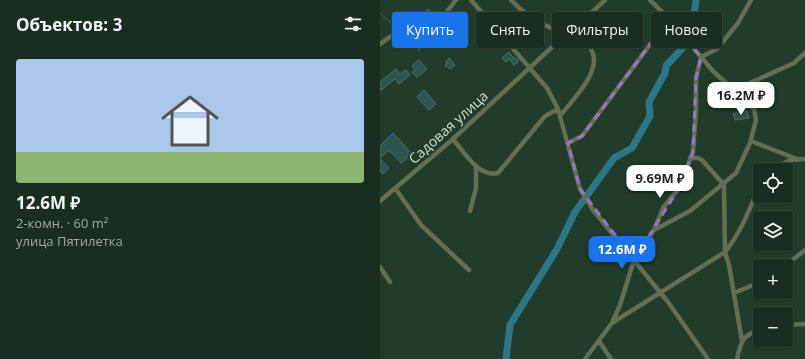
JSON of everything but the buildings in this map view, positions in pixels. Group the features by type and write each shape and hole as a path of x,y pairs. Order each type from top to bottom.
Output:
{"street":[{"path":"447,12 456,0"},
{"path":"471,0 547,88 558,109 580,189 593,210 661,293 708,359"},
{"path":"512,0 529,17 552,29"},
{"name":"Садовая улица","path":"592,12 605,0"},
{"path":"650,0 662,12"},
{"path":"699,55 717,49 738,23 750,0"},
{"path":"380,44 392,36"},
{"path":"568,143 582,136 651,43"},
{"name":"Садовая улица","path":"380,201 453,139 552,48"},
{"path":"560,116 585,84 594,65 592,52 590,48"},
{"path":"654,230 690,211 724,185 736,173 751,142 756,120 754,109 712,70 693,48"},
{"path":"744,100 750,83 794,63 805,53"},
{"path":"585,359 612,323 620,305 634,260 654,230 663,208 678,188 693,152 696,111 696,78 699,55"},
{"path":"453,139 482,171 492,174 498,173 545,116 558,109"},
{"path":"751,142 797,159"},
{"path":"690,158 698,158 702,160 724,185 725,252 729,265 742,341 737,359"},
{"path":"785,163 790,160 805,159"},
{"path":"470,211 476,188 476,166"},
{"path":"395,188 421,225 469,270"},
{"path":"612,323 725,252 735,239 749,214 753,203"},
{"path":"793,260 805,250"},
{"path":"380,267 390,282"},
{"path":"734,294 753,285"},
{"path":"793,325 805,324"},
{"path":"742,341 753,333"},
{"path":"599,341 611,359"}],"highlighted area":[{"path":"669,19 701,57 696,78 693,152 679,188 634,260 580,189 568,143 582,136"}],"waterway":[{"path":"506,359 510,325 557,249 575,212 614,158 632,148 650,116 649,102 665,73 666,66 691,39 696,0"}]}
